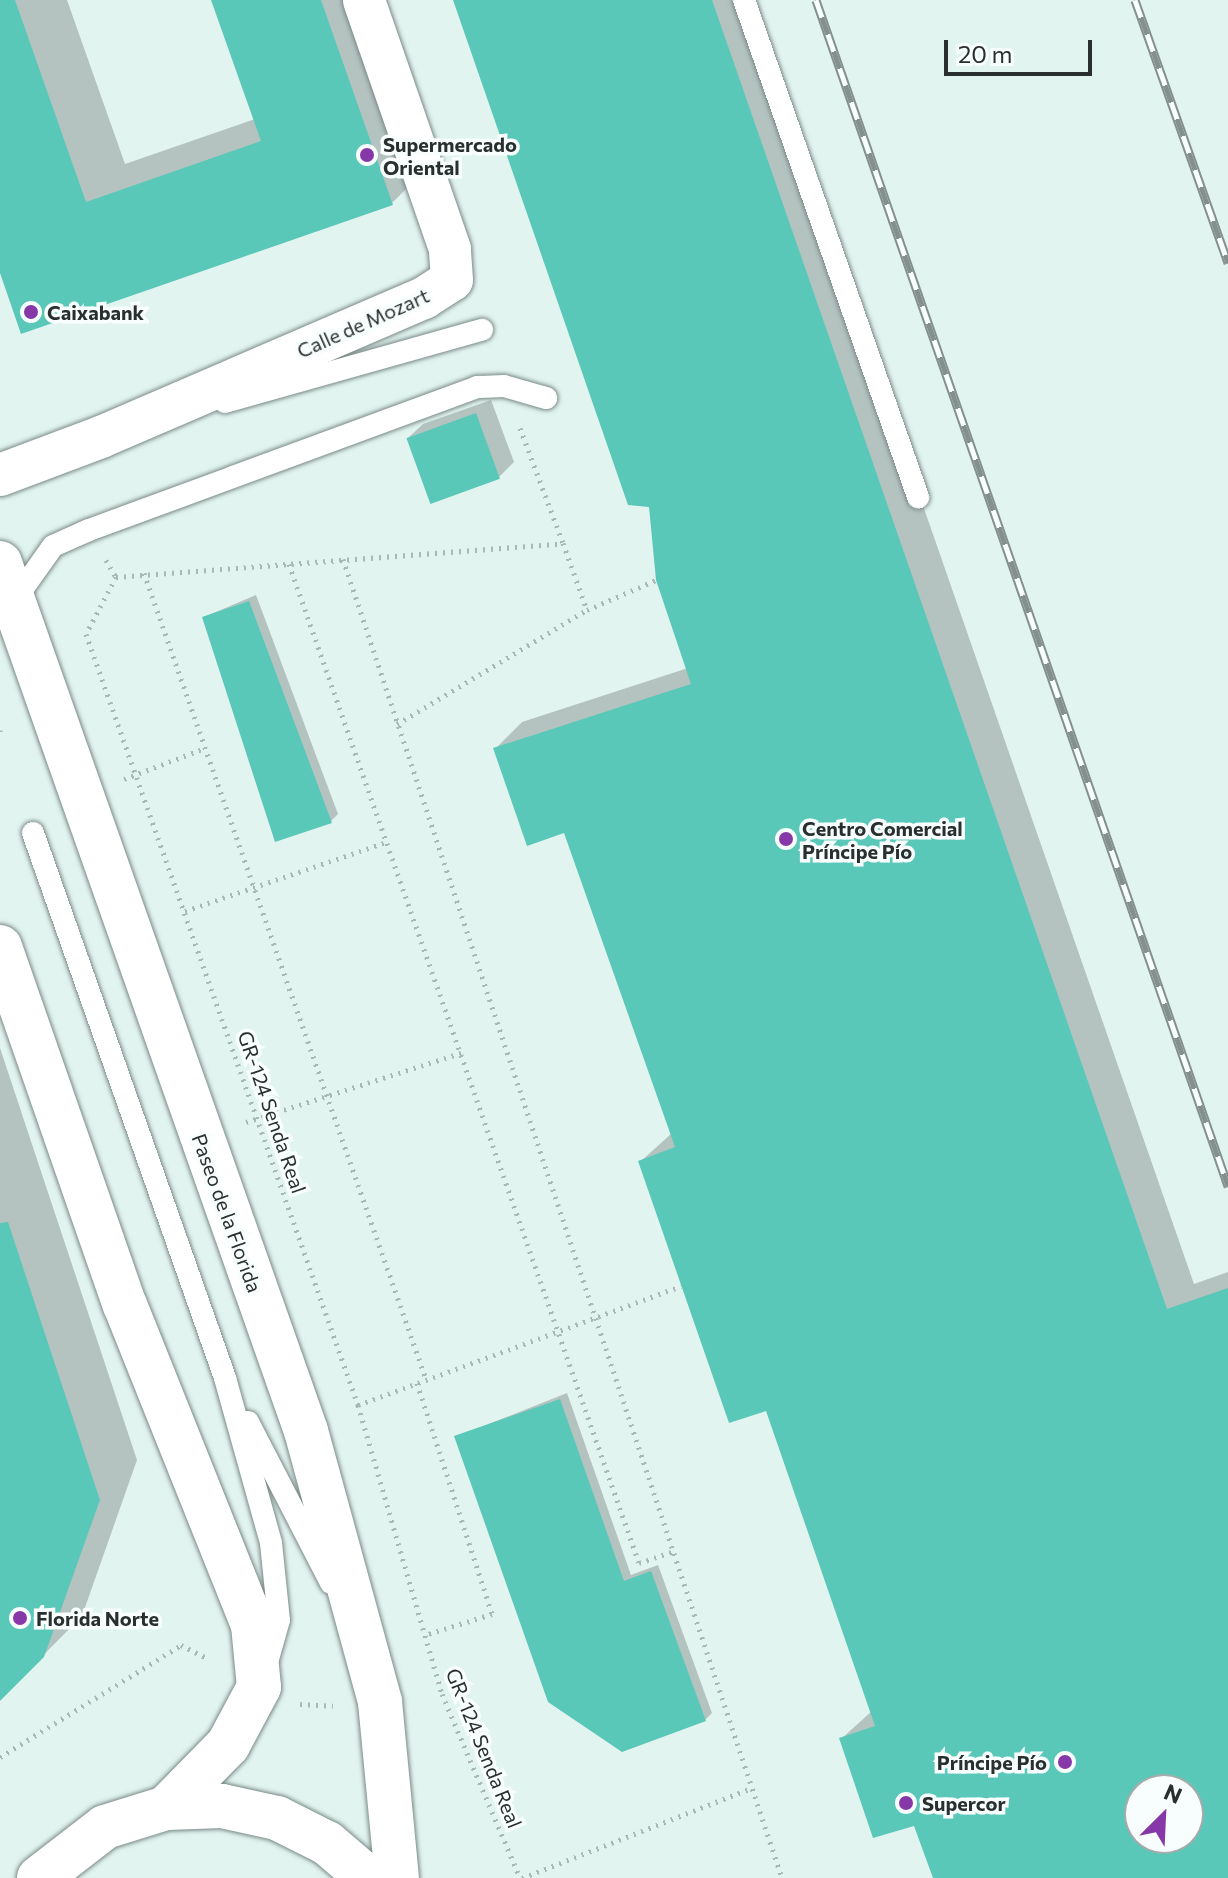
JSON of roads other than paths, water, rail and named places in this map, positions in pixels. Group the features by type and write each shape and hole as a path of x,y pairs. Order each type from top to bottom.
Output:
{"main road":[{"name":"Paseo de la Florida","path":"7,582 83,794 199,1137 306,1431 360,1641 380,1702 397,1878"},
{"path":"0,947 125,1305 253,1625 259,1687 228,1745 166,1808"},
{"path":"39,1878 105,1827 166,1808 222,1806 277,1818 327,1843 368,1878"}],"street":[{"name":"Calle de Mozart","path":"0,475 101,437 424,298 452,280 450,249 364,0"}],"lane":[{"path":"744,0 918,497"},
{"path":"101,437 482,330"},
{"path":"7,582 53,546 89,530 477,387 504,386 546,398"},
{"path":"33,833 225,1378 271,1543 279,1620 259,1687"},
{"path":"225,1378 360,1641"}],"railway":[{"path":"816,0 1228,1186"},
{"path":"1135,0 1228,263"}],"place":[{"name":"Supermercado Oriental","path":"367,155"},
{"name":"Caixabank","path":"31,312"},
{"name":"Centro Comercial Príncipe Pío","path":"786,839"},
{"name":"Florida Norte","path":"20,1618"},
{"name":"Príncipe Pío","path":"1065,1762"},
{"name":"Supercor","path":"906,1803"}]}
